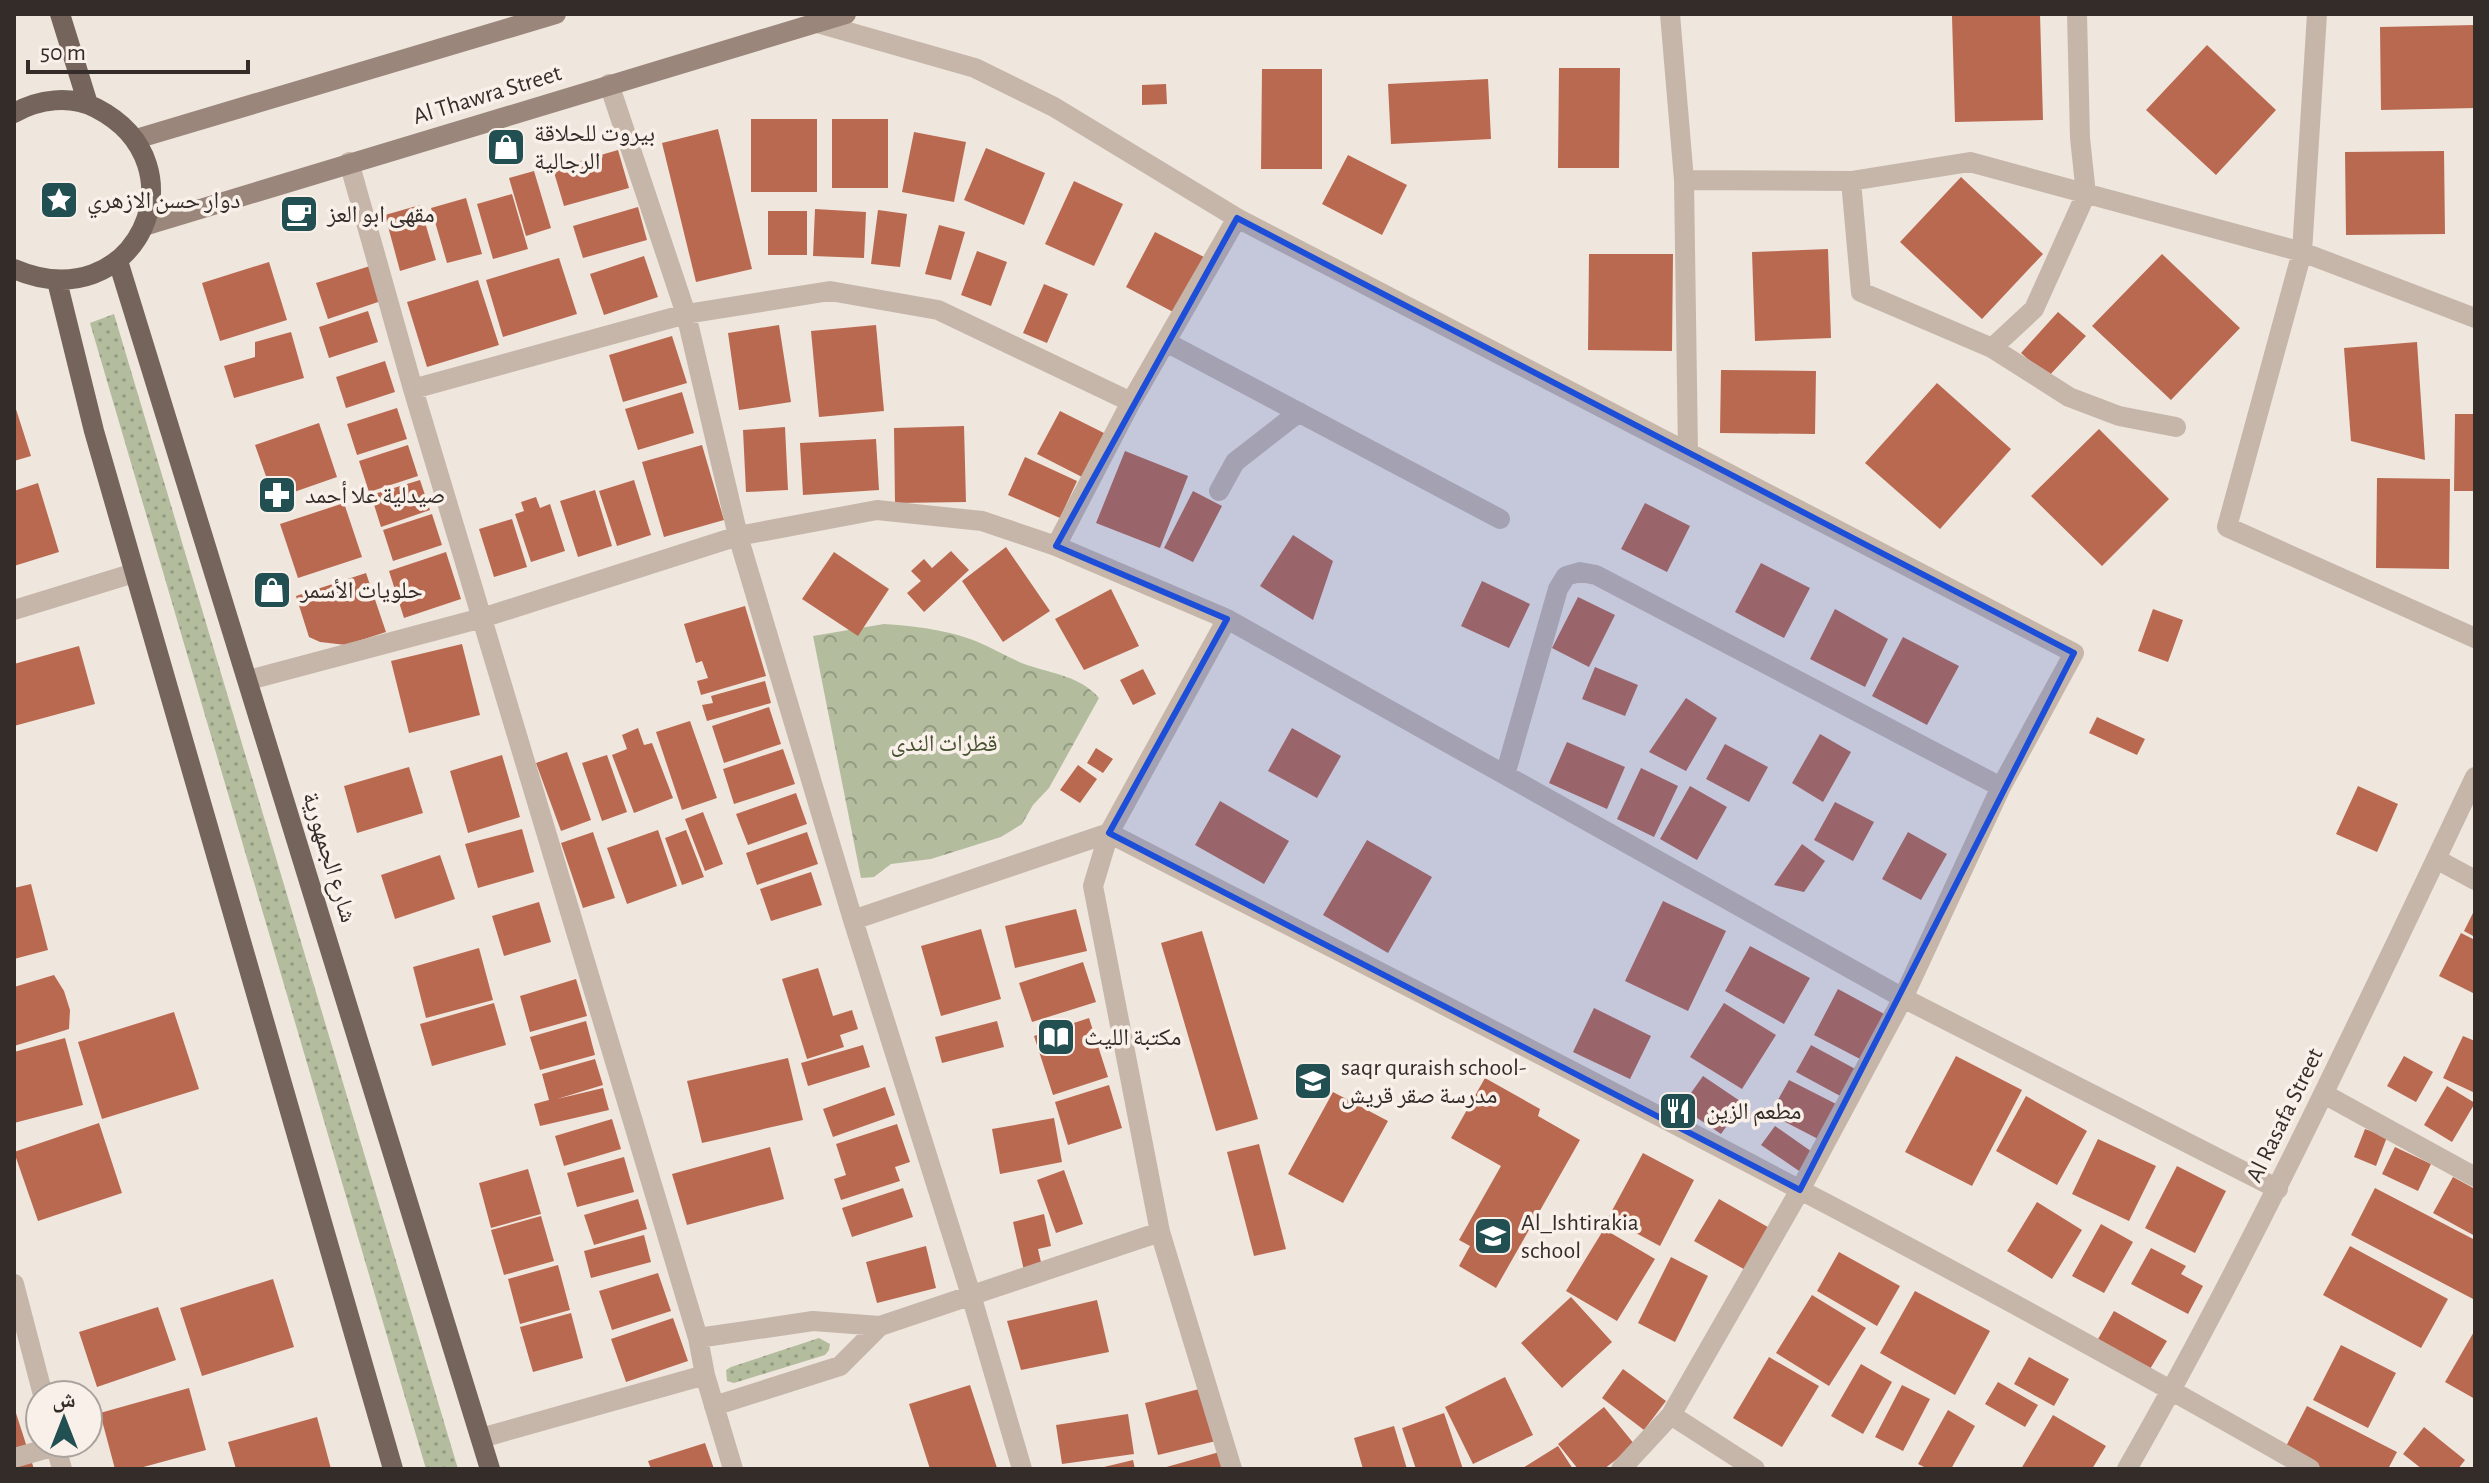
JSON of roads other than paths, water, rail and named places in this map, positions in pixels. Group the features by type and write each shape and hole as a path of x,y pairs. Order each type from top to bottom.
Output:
{"main road":[{"path":"60,14 88,104"},
{"path":"136,139 556,14"},
{"name":"Al Thawra Street","path":"144,226 846,14"},
{"path":"14,113 29,105 58,99 88,104 115,118 136,139 148,167 151,197 144,226 133,245 118,261 100,273 57,281 34,278 14,269"},
{"name":"شارع الجمهورية","path":"118,261 490,1469"},
{"path":"57,281 94,431 134,573 393,1469"}],"street":[{"path":"1670,14 1684,180 1688,452"},
{"path":"1992,348 2034,309 2086,194 2080,138 2077,14"},
{"path":"2317,14 2302,252 2227,527 2475,638"},
{"path":"817,23 975,68 1054,107 1237,218 2074,653 2001,787 1903,998 1800,1190 1671,1415 1621,1469"},
{"path":"609,84 686,314 738,536 1022,1469"},
{"path":"349,162 413,389 698,1338 705,1375 733,1469"},
{"path":"1684,180 1851,181 1970,162 2302,252 2475,318"},
{"path":"1851,181 1861,292 1992,348 2069,397 2119,416 2176,427"},
{"path":"1056,546 1131,402 1237,218"},
{"path":"413,389 686,314 830,291 938,310 1131,402"},
{"path":"1166,342 1500,519"},
{"path":"1219,491 1235,462 1299,412"},
{"path":"249,680 482,618 738,536 877,510 982,521 1056,546 1227,619 1903,998 2278,1189"},
{"path":"1505,775 1558,589 1566,576 1580,572 1596,575 2001,787"},
{"path":"14,610 134,573"},
{"path":"1227,619 1109,833 1093,886 1160,1232 1232,1469"},
{"name":"Al Rasafa Street","path":"2127,1469 2278,1189 2475,777"},
{"path":"853,920 1109,833 1800,1190 2172,1390 2310,1469"},
{"path":"2436,859 2475,880"},
{"path":"2324,1094 2475,1177"},
{"path":"698,1338 813,1321 880,1326 1160,1232"},
{"path":"14,1284 39,1379"},
{"path":"714,1406 840,1366 880,1326"},
{"path":"481,1438 705,1375"},
{"path":"1671,1415 1755,1469"}],"place":[{"name":"بيروت للحلاقة الرجالية","path":"506,147"},
{"name":"دوار حسن الازهري","path":"59,200"},
{"name":"مقهى ابو العز","path":"299,214"},
{"name":"صيدلية علا أحمد","path":"277,495"},
{"name":"حلويات الأسمر","path":"272,590"},
{"name":"مكتبة الليث","path":"1056,1037"},
{"name":"saqr quraish school- مدرسة صقر قريش","path":"1313,1081"},
{"name":"مطعم الزين","path":"1678,1111"},
{"name":"Al_Ishtirakia school","path":"1493,1236"}],"park label":[{"name":"قطرات الندى","path":"944,743"}]}
